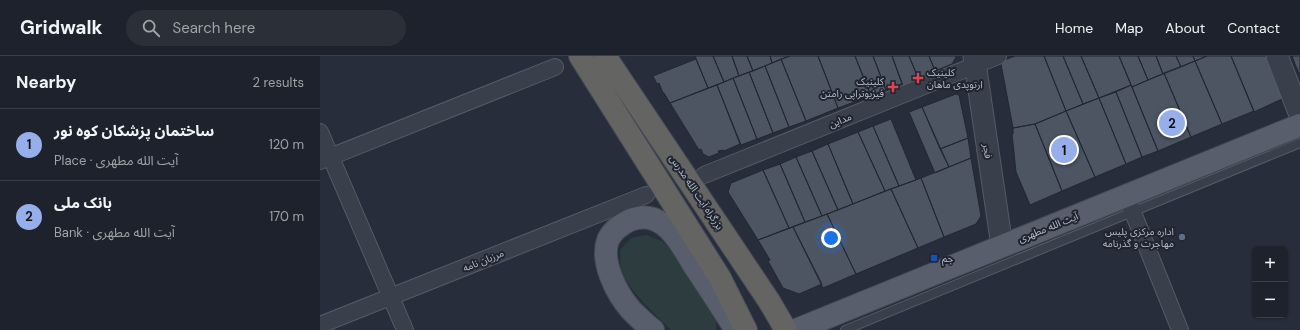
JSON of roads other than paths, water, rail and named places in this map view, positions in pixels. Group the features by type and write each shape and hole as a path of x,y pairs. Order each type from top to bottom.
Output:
{"highway":[{"path":"580,56 720,278 746,330"},
{"name":"بزرگراه آیت الله مدرس","path":"605,56 769,300 786,330"}],"main road":[{"name":"آیت الله مطهری","path":"814,326 1002,246 1130,204 1300,125"},
{"path":"653,330 630,309 621,296 611,277 607,261 608,239 612,233 624,223 636,218 648,217 657,220 666,226 681,244 736,330"}],"street":[{"name":"مداین","path":"704,175 975,61 998,56"},
{"path":"1277,56 1300,115"},
{"name":"فجر","path":"975,61 1002,246"},
{"path":"325,159 555,67"},
{"path":"320,132 325,159 405,330"},
{"name":"مرزبان نامه","path":"320,325 646,195"},
{"path":"1130,204 1180,330"}],"lane":[{"path":"845,330 1130,204 1300,143"}],"place":[{"name":"کلینیک ارتوپدی ماهان","path":"918,78"},
{"name":"کلینیک فیزیوتراپی رامتن","path":"893,87"},
{"name":"بانک ملی","path":"1172,123"},
{"name":"ساختمان پزشکان کوه نور","path":"1064,150"},
{"name":"اداره مرکزی پلیس مهاجرت و گذرنامه","path":"1182,237"},
{"name":"جم","path":"934,258"}]}
